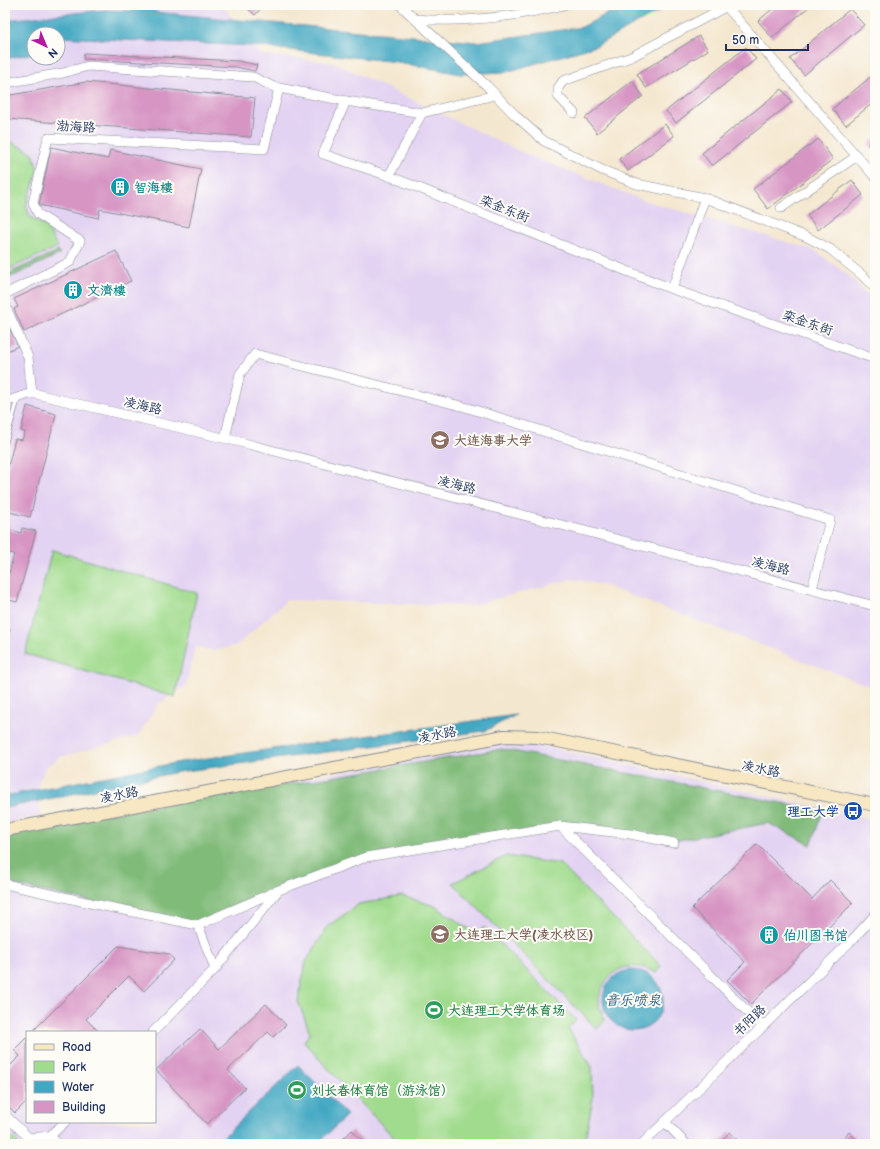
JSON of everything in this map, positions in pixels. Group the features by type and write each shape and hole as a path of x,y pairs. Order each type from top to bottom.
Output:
{"main road":[{"name":"凌水路","path":"5,830 504,736 538,737 875,805"}],"street":[{"path":"400,5 544,141 602,170 637,184 705,198 807,237 830,249 863,276 875,288"},
{"path":"418,23 489,19 523,14 564,5"},
{"path":"574,113 558,96 558,88 564,82 631,57 728,6 875,177"},
{"path":"5,84 63,73 88,66 253,77 274,87 346,101 422,113 496,95"},
{"name":"渤海路","path":"5,294 70,262 80,242 38,214 33,203 48,138 264,149 279,88"},
{"name":"栾金东街","path":"346,101 323,154 389,176 672,289 875,359"},
{"path":"389,176 422,113"},
{"path":"781,208 857,156"},
{"path":"672,289 705,198"},
{"path":"5,305 28,357 32,393 5,402"},
{"path":"225,438 240,374 255,354 442,402 830,520 812,589"},
{"name":"凌海路","path":"32,393 225,438 875,606"},
{"path":"5,884 198,925 279,890 366,857 560,826 630,834 674,843"},
{"path":"560,826 762,1026"},
{"path":"154,1031 215,969 279,890"},
{"name":"书阳路","path":"642,1144 853,939 875,915"},
{"path":"198,925 215,969"},
{"path":"853,939 875,925"},
{"path":"5,1115 29,1138 50,1136 64,1123"},
{"path":"665,1122 686,1144"},
{"path":"50,1136 58,1144"}],"lane":[{"path":"5,443 18,398"}],"shaded area":[{"name":"大连海事大学","path":"5,5 222,5 260,54 335,63 523,153 643,200 814,250 848,275 875,302 875,688 603,585 572,579 469,606 287,600 237,645 215,651 195,647 186,686 158,704 138,736 60,757 46,767 38,783 40,816 5,824"},
{"name":"大连理工大学(凌水校区)","path":"503,741 537,745 875,820 875,1144 5,1144 5,836"}],"green space":[{"path":"5,139 33,153 38,171 26,205 30,217 45,225 58,247 5,271"},
{"path":"58,251 60,254 5,280 5,275"},
{"path":"52,550 197,593 175,697 25,654"},
{"path":"502,749 823,811 811,845 768,823 669,842 560,826 366,857 198,925 5,883 5,831"},
{"path":"506,856 560,864 661,966 656,973 636,966 620,969 613,973 603,986 600,993 600,1009 605,1020 597,1029 453,883"},
{"name":"大连理工大学体育场","path":"402,896 435,906 477,934 484,927 576,1020 568,1028 592,1067 593,1098 586,1134 580,1144 400,1144 318,1058 304,1041 310,1033 298,1001 306,962 328,926 359,904"},
{"path":"5,1130 19,1144 5,1144"}],"water":[{"path":"129,5 157,5 154,12 477,42 582,27 624,5 670,5 596,46 506,72 460,74 397,62 253,46 66,37 66,26 26,26 26,55 5,59 5,20 104,10 134,11"},
{"path":"516,715 485,731 178,772 5,808 5,796 180,762"},
{"name":"音乐喷泉","path":"627,970 639,970 650,975 658,983 663,994 661,1012 650,1025 639,1030 627,1030 616,1025 608,1017 603,1006 603,994 608,983 616,975"},
{"name":"刘长春体育馆（游泳馆）","path":"298,1065 347,1115 317,1144 216,1144"}],"building":[{"path":"244,5 264,5 255,15"},
{"path":"283,5 294,5 288,10"},
{"path":"777,5 811,5 772,38 758,21"},
{"path":"850,9 864,25 804,75 790,59"},
{"path":"699,36 708,50 646,88 637,74"},
{"path":"746,47 756,59 676,123 666,111"},
{"path":"84,53 238,61 257,65 255,71 236,67 83,59"},
{"path":"875,73 875,101 846,125 832,109"},
{"path":"632,81 643,96 597,133 585,118"},
{"path":"86,82 255,98 251,137 5,119 5,96"},
{"path":"782,89 792,102 712,166 702,153"},
{"path":"665,124 674,136 628,171 619,159"},
{"path":"875,138 875,152 868,144"},
{"path":"818,139 833,159 768,209 753,189"},
{"name":"智海樓","path":"51,147 108,159 110,150 201,169 189,227 100,209 98,218 39,205"},
{"path":"852,180 863,195 818,230 807,215"},
{"name":"文濟樓","path":"116,251 131,281 24,332 14,309 18,307 14,299"},
{"path":"5,319 18,346 5,352"},
{"path":"27,406 56,414 30,517 5,511 5,479 15,439 22,440 25,432 21,431"},
{"path":"5,524 9,525 8,529 21,533 22,528 36,531 17,602 5,599 5,572 9,573 14,554 5,552"},
{"path":"5,628 10,629 5,645"},
{"name":"伯川图书馆","path":"757,844 812,899 830,880 853,903 751,1004 727,980 745,962 692,908"},
{"path":"118,946 169,954 174,960 144,991 129,976 86,1019 98,1031 33,1031"},
{"path":"266,1004 286,1025 273,1037 268,1032 228,1070 245,1088 207,1124 156,1070 200,1029 219,1049"},
{"path":"26,1038 26,1102 15,1113 5,1103 5,1071 20,1056 14,1050"},
{"path":"352,1130 365,1144 338,1144"},
{"path":"730,1132 741,1144 718,1144"},
{"path":"849,1132 861,1144 838,1144"}],"place":[{"name":"智海樓","path":"120,187"},
{"name":"文濟樓","path":"73,290"},
{"name":"大连海事大学","path":"440,440"},
{"name":"理工大学","path":"853,811"},
{"name":"大连理工大学(凌水校区)","path":"440,934"},
{"name":"伯川图书馆","path":"769,935"},
{"name":"大连理工大学体育场","path":"434,1010"},
{"name":"刘长春体育馆（游泳馆）","path":"297,1090"}]}
